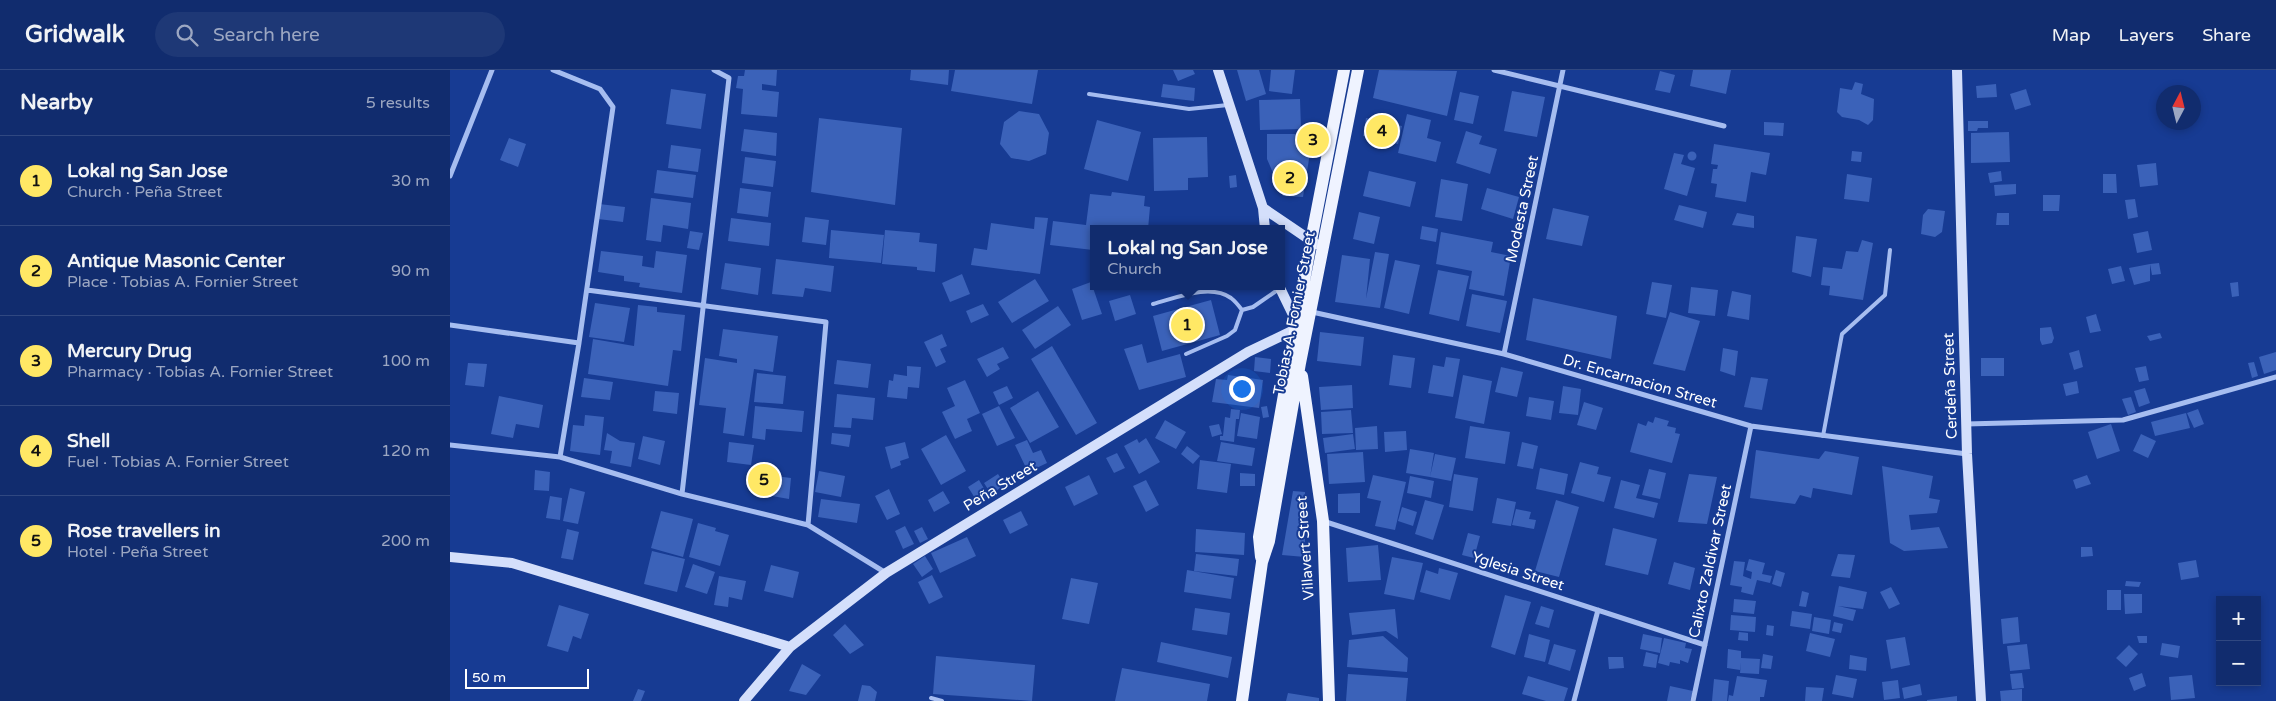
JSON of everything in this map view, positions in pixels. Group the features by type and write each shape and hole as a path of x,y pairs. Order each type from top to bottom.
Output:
{"main road":[{"name":"Tobias A. Fornier Street","path":"1262,562 1260,537 1311,241 1344,70"},
{"name":"Tobias A. Fornier Street","path":"1242,701 1262,562 1269,542 1300,363 1358,70"},
{"name":"Villavert Street","path":"1300,363 1323,521 1329,701"}],"street":[{"path":"450,176 492,70"},
{"path":"553,70 600,89 613,107 579,343 560,457"},
{"path":"682,494 728,78 714,70"},
{"path":"1218,70 1263,208 1265,225"},
{"path":"1494,70 1724,126"},
{"name":"Modesta Street","path":"1504,354 1563,70"},
{"name":"Cerdeña Street","path":"1957,70 1967,454 1981,701"},
{"path":"1263,208 1323,248"},
{"path":"587,290 703,304 826,322 808,525"},
{"path":"1280,290 1296,326"},
{"name":"Dr. Encarnacion Street","path":"1310,311 1504,354 1751,426 1967,454"},
{"path":"450,325 579,343"},
{"name":"Peña Street","path":"744,701 790,647 886,573 1248,352 1296,326"},
{"path":"1966,424 2123,420 2276,377"},
{"name":"Calixto Zaldivar Street","path":"1693,701 1751,426"},
{"path":"450,445 560,457 682,494 808,525 886,573"},
{"name":"Yglesia Street","path":"1323,521 1705,645"},
{"path":"450,558 512,563 790,647"},
{"path":"1574,701 1598,610"}],"lane":[{"path":"1089,94 1189,109 1229,105"},
{"path":"1823,436 1842,334 1885,294 1890,250"},
{"path":"1242,310 1253,307 1276,290"},
{"path":"1153,304 1207,291 1219,292 1232,298 1242,310 1240,322 1235,330 1227,336 1186,354"},
{"path":"931,698 942,701"}],"building":[{"path":"745,70 777,70 776,86 762,84 762,90 779,92 777,117 741,114 743,89 736,88 738,76 744,76"},
{"path":"911,70 949,70 948,85 910,80"},
{"path":"955,70 1038,70 1032,104 951,91"},
{"path":"1173,70 1193,70 1195,74 1178,81"},
{"path":"1237,70 1259,70 1266,94 1246,101"},
{"path":"1271,70 1295,70 1292,94 1269,91"},
{"path":"1379,70 1457,71 1447,116 1373,98"},
{"path":"1693,70 1731,70 1726,94 1690,86"},
{"path":"1660,71 1675,75 1670,93 1655,90"},
{"path":"1855,82 1863,84 1861,94 1874,99 1873,120 1868,125 1859,120 1842,117 1837,112 1840,88 1852,90"},
{"path":"1163,84 1195,88 1194,101 1161,97"},
{"path":"1996,84 1997,97 1977,98 1976,86"},
{"path":"671,89 706,94 701,129 666,124"},
{"path":"2026,89 2031,105 2015,110 2010,94"},
{"path":"1512,91 1545,97 1537,137 1504,131"},
{"path":"1460,92 1479,96 1473,124 1454,120"},
{"path":"1300,99 1301,129 1260,130 1259,100"},
{"path":"1019,111 1039,114 1049,133 1046,154 1029,161 1011,158 1000,144 1004,122"},
{"path":"1407,114 1431,120 1427,138 1441,142 1436,162 1398,153"},
{"path":"819,118 902,128 895,205 811,192"},
{"path":"1366,118 1402,126 1398,144 1363,136"},
{"path":"1097,120 1141,132 1128,181 1084,169"},
{"path":"1968,121 1988,121 1988,128 1968,131"},
{"path":"1764,122 1784,123 1783,136 1764,135"},
{"path":"744,129 777,133 776,156 741,151"},
{"path":"1466,131 1482,136 1479,144 1497,149 1490,174 1456,163"},
{"path":"2009,132 2010,162 1971,163 1971,133"},
{"path":"1267,134 1309,134 1309,159 1303,197 1283,196 1267,159"},
{"path":"1207,137 1208,177 1188,178 1188,190 1154,191 1153,138"},
{"path":"509,138 526,144 518,167 500,160"},
{"path":"1714,144 1770,153 1766,175 1751,172 1746,202 1715,197 1717,184 1711,183 1713,169 1717,169 1718,165 1711,164"},
{"path":"671,145 701,149 698,172 668,168"},
{"path":"1692,151 1697,156 1692,161 1687,156"},
{"path":"1852,151 1862,152 1861,162 1851,161"},
{"path":"1674,153 1684,155 1681,164 1695,168 1687,196 1664,189"},
{"path":"745,157 776,161 773,187 742,183"},
{"path":"2156,163 2158,185 2140,187 2137,165"},
{"path":"657,170 696,175 693,198 654,193"},
{"path":"1369,171 1416,182 1410,207 1363,196"},
{"path":"2001,171 2002,181 1990,183 1988,173"},
{"path":"1847,174 1872,178 1869,202 1844,199"},
{"path":"2103,174 2116,174 2117,193 2103,193"},
{"path":"1236,175 1237,187 1230,188 1229,176"},
{"path":"1441,179 1468,184 1462,221 1435,217"},
{"path":"2016,184 2016,194 1995,196 1994,185"},
{"path":"740,188 771,192 768,217 737,213"},
{"path":"1487,188 1519,197 1513,219 1481,209"},
{"path":"1112,192 1145,196 1144,206 1150,207 1148,225 1090,225 1090,250 1050,245 1053,221 1086,225 1090,194 1111,196"},
{"path":"2043,195 2060,195 2059,211 2043,211"},
{"path":"651,198 691,203 688,229 663,225 661,242 646,240"},
{"path":"2135,199 2138,217 2128,219 2125,200"},
{"path":"599,204 625,207 623,222 598,219"},
{"path":"1679,205 1707,212 1703,228 1674,220"},
{"path":"1553,208 1589,216 1582,246 1546,239"},
{"path":"1928,209 1945,211 1942,232 1935,237 1921,234 1923,215"},
{"path":"1359,212 1380,217 1374,244 1353,239"},
{"path":"1737,213 1754,216 1754,228 1732,225"},
{"path":"1997,213 2009,213 2009,225 1996,225"},
{"path":"805,217 829,220 826,245 802,242"},
{"path":"1035,217 1048,218 1040,274 971,265 974,248 987,250 991,223 1034,229"},
{"path":"731,218 771,223 769,246 728,241"},
{"path":"1422,226 1438,229 1436,242 1420,239"},
{"path":"831,230 884,235 881,263 829,258"},
{"path":"885,230 920,233 919,242 937,244 935,272 917,270 917,267 882,264"},
{"path":"690,231 703,233 699,250 687,248"},
{"path":"2148,231 2152,250 2137,253 2133,234"},
{"path":"1441,232 1493,242 1491,252 1511,256 1504,296 1469,289 1472,271 1436,264"},
{"path":"1796,236 1817,239 1811,277 1792,272"},
{"path":"1862,240 1873,243 1863,300 1829,295 1830,286 1821,285 1823,267 1842,269 1846,251 1858,252"},
{"path":"601,251 643,256 642,266 654,268 656,251 687,255 682,293 639,287 640,283 624,281 624,276 598,272"},
{"path":"1375,252 1389,254 1380,308 1335,302 1342,255 1370,259 1366,299"},
{"path":"776,259 834,266 831,292 805,288 803,297 772,294"},
{"path":"1395,260 1420,265 1409,314 1384,308"},
{"path":"725,263 761,268 758,295 721,289"},
{"path":"2159,263 2161,274 2152,275 2150,264"},
{"path":"2150,264 2150,281 2134,285 2129,268"},
{"path":"2121,266 2125,281 2112,284 2108,269"},
{"path":"1438,270 1469,276 1459,321 1429,314"},
{"path":"962,274 970,294 950,302 942,283"},
{"path":"1035,279 1049,301 1012,323 998,302"},
{"path":"1090,282 1090,290 1094,290 1102,314 1082,320 1072,289"},
{"path":"1652,282 1672,285 1666,318 1646,314"},
{"path":"2238,282 2239,296 2232,297 2230,283"},
{"path":"1691,287 1718,290 1715,316 1688,313"},
{"path":"1732,291 1751,295 1749,320 1727,316"},
{"path":"1472,294 1507,301 1500,333 1466,326"},
{"path":"1130,295 1136,314 1115,321 1109,301"},
{"path":"1533,298 1617,316 1611,359 1526,340"},
{"path":"1211,300 1220,335 1162,351 1153,316"},
{"path":"595,303 630,308 624,342 589,337"},
{"path":"983,304 989,315 971,323 966,311"},
{"path":"638,305 657,307 657,312 685,315 681,351 673,350 668,386 588,374 593,339 634,346"},
{"path":"1058,306 1071,325 1035,349 1022,330"},
{"path":"1670,312 1700,321 1685,371 1653,364"},
{"path":"2096,314 2101,331 2090,333 2086,317"},
{"path":"2051,327 2054,338 2052,343 2042,345 2040,328"},
{"path":"723,329 778,336 773,372 754,369 744,436 723,433 726,408 699,405 705,358 737,363 737,359 719,356"},
{"path":"1320,332 1364,337 1361,366 1317,361"},
{"path":"2160,333 2162,338 2150,341 2147,336"},
{"path":"942,334 947,346 940,349 946,362 936,367 924,342"},
{"path":"1142,344 1147,363 1180,354 1186,377 1139,390 1124,349"},
{"path":"1052,346 1097,423 1076,435 1031,359"},
{"path":"1003,347 1009,358 997,364 1000,369 987,377 977,359"},
{"path":"1723,348 1738,351 1735,376 1720,371"},
{"path":"2079,350 2083,367 2074,370 2069,353"},
{"path":"2276,352 2276,370 2264,374 2259,357"},
{"path":"1393,355 1415,358 1411,388 1389,385"},
{"path":"1255,357 1271,359 1270,373 1254,371"},
{"path":"1446,357 1460,359 1453,397 1428,393 1433,365 1444,367"},
{"path":"1981,358 2004,358 2004,376 1981,376"},
{"path":"837,360 871,364 868,388 834,384"},
{"path":"2254,362 2258,376 2252,378 2248,363"},
{"path":"468,363 487,364 484,387 465,385"},
{"path":"907,366 921,367 919,388 908,387 907,399 887,397 889,380 893,381 894,374 907,376"},
{"path":"2146,366 2149,380 2139,382 2135,368"},
{"path":"1501,367 1523,372 1517,397 1495,392"},
{"path":"757,373 786,376 783,404 754,402"},
{"path":"1228,375 1263,380 1259,408 1212,402 1216,379 1227,380"},
{"path":"1463,375 1492,381 1484,424 1455,418"},
{"path":"1751,377 1768,379 1762,410 1744,407"},
{"path":"584,378 613,382 610,400 581,397"},
{"path":"965,380 980,413 967,419 972,431 955,439 942,412 955,406 947,388"},
{"path":"2077,381 2079,393 2066,396 2063,384"},
{"path":"1352,385 1353,408 1321,410 1319,387"},
{"path":"1007,386 1013,398 999,405 993,392"},
{"path":"1563,386 1581,389 1578,415 1559,413"},
{"path":"2145,388 2150,403 2139,407 2134,391"},
{"path":"655,391 679,393 677,414 653,411"},
{"path":"1038,391 1059,427 1030,443 1010,408"},
{"path":"837,394 875,398 873,420 852,418 851,428 834,427"},
{"path":"499,396 543,405 539,428 516,424 513,438 491,434"},
{"path":"1529,397 1554,401 1551,420 1526,416"},
{"path":"2131,397 2136,412 2128,415 2122,399"},
{"path":"1584,402 1603,408 1596,430 1577,425"},
{"path":"755,406 804,411 802,432 766,429 765,440 752,438"},
{"path":"999,406 1015,438 997,446 982,414"},
{"path":"1267,406 1269,417 1263,418 1261,407"},
{"path":"1231,409 1240,410 1239,419 1236,419 1234,442 1220,440 1220,436 1223,436 1225,417 1230,418"},
{"path":"2198,409 2204,424 2194,428 2187,413"},
{"path":"1351,410 1353,433 1322,434 1321,412"},
{"path":"1241,413 1260,417 1257,439 1237,436"},
{"path":"2186,413 2190,428 2155,436 2151,422"},
{"path":"585,415 604,417 600,455 570,451 573,425 584,426"},
{"path":"1655,417 1669,421 1667,426 1676,428 1675,433 1680,434 1672,463 1630,452 1638,423 1646,426 1648,421 1653,423"},
{"path":"1165,420 1186,432 1176,449 1155,438"},
{"path":"1219,424 1222,434 1212,437 1209,426"},
{"path":"2111,424 2120,451 2097,459 2088,432"},
{"path":"1377,426 1378,449 1356,450 1355,428"},
{"path":"1470,426 1510,432 1505,464 1465,458"},
{"path":"1406,431 1407,450 1385,452 1384,432"},
{"path":"607,433 620,441 635,443 631,467 610,463 612,451 604,450"},
{"path":"832,433 851,435 849,447 831,444"},
{"path":"1353,434 1355,449 1325,453 1323,438"},
{"path":"2141,434 2156,441 2148,458 2133,451"},
{"path":"946,435 966,471 941,485 921,449"},
{"path":"643,436 665,441 660,465 638,459"},
{"path":"1146,438 1160,462 1139,474 1124,446 1137,439 1139,443"},
{"path":"1027,440 1033,453 1041,450 1047,463 1028,472 1015,445"},
{"path":"729,442 754,445 751,465 727,462"},
{"path":"905,442 909,458 900,461 901,465 891,469 885,447"},
{"path":"1221,442 1255,448 1252,466 1217,461"},
{"path":"1522,442 1538,446 1533,469 1517,466"},
{"path":"1187,446 1200,456 1193,464 1181,454"},
{"path":"1410,449 1434,453 1430,477 1406,473"},
{"path":"1756,450 1819,459 1825,451 1859,457 1852,495 1813,488 1811,498 1800,495 1795,504 1750,498"},
{"path":"1363,452 1365,482 1329,484 1327,454"},
{"path":"1117,453 1125,468 1114,473 1106,458"},
{"path":"1435,454 1456,458 1451,481 1430,477"},
{"path":"1200,460 1231,464 1227,493 1197,489"},
{"path":"1580,462 1599,467 1597,474 1611,477 1604,502 1571,493"},
{"path":"1882,466 1933,476 1929,498 1940,500 1937,513 1909,515 1911,530 1939,527 1948,548 1904,551 1890,543"},
{"path":"1540,468 1568,474 1564,495 1536,489"},
{"path":"1649,469 1666,473 1660,499 1642,495"},
{"path":"535,470 550,472 549,491 534,490"},
{"path":"819,471 845,476 841,497 815,492"},
{"path":"1240,473 1255,474 1255,486 1240,486"},
{"path":"998,474 1005,485 991,494 984,483"},
{"path":"1454,474 1478,478 1473,511 1449,507"},
{"path":"1689,474 1717,477 1707,524 1678,522"},
{"path":"1089,475 1098,494 1074,506 1065,487"},
{"path":"1373,475 1406,482 1395,530 1375,526 1381,501 1367,498"},
{"path":"2087,475 2091,484 2076,489 2073,480"},
{"path":"775,476 791,478 789,499 772,496"},
{"path":"1410,476 1434,481 1431,498 1407,493"},
{"path":"979,480 989,497 978,503 968,487"},
{"path":"1146,480 1159,505 1146,512 1133,486"},
{"path":"1621,480 1640,485 1636,498 1658,503 1654,518 1614,508"},
{"path":"570,488 585,492 578,524 563,521"},
{"path":"889,489 900,514 887,520 875,496"},
{"path":"943,491 950,503 934,512 928,500"},
{"path":"1293,491 1305,492 1305,557 1282,555"},
{"path":"1360,493 1360,513 1338,513 1338,494"},
{"path":"550,496 562,498 560,520 546,518"},
{"path":"1497,498 1516,502 1511,526 1492,523"},
{"path":"821,499 860,504 857,523 818,517"},
{"path":"1425,500 1444,505 1433,540 1415,534"},
{"path":"1556,500 1579,507 1559,577 1535,571"},
{"path":"1402,507 1417,512 1413,526 1398,521"},
{"path":"1516,509 1531,512 1529,519 1536,520 1534,529 1512,525"},
{"path":"661,511 693,519 683,557 651,548"},
{"path":"1021,511 1028,525 1010,534 1003,520"},
{"path":"698,523 716,528 715,531 729,535 720,566 689,557"},
{"path":"905,526 914,544 903,549 895,531"},
{"path":"922,527 928,539 920,543 914,531"},
{"path":"1613,528 1657,539 1648,575 1605,565"},
{"path":"567,529 579,532 573,560 561,558"},
{"path":"1196,529 1245,533 1244,555 1195,552"},
{"path":"1468,533 1480,536 1474,558 1462,555"},
{"path":"967,537 976,556 940,573 931,553"},
{"path":"1378,545 1381,580 1348,582 1346,548"},
{"path":"2081,547 2092,547 2093,556 2081,557"},
{"path":"652,551 685,559 677,592 644,584"},
{"path":"1196,554 1239,559 1237,576 1194,571"},
{"path":"1838,554 1855,555 1850,578 1831,576"},
{"path":"925,556 933,569 922,577 913,564"},
{"path":"1392,557 1423,563 1414,600 1384,594"},
{"path":"1749,559 1765,563 1762,574 1772,576 1770,583 1757,580 1753,595 1741,592 1742,587 1730,585 1734,561 1745,562 1743,576 1751,579 1752,572 1746,570"},
{"path":"2196,560 2199,577 2181,580 2178,563"},
{"path":"1674,562 1695,568 1690,590 1668,584"},
{"path":"693,564 715,572 707,594 685,587"},
{"path":"771,565 799,572 793,598 764,591"},
{"path":"1439,568 1458,573 1450,600 1420,592 1426,570 1438,574"},
{"path":"1187,570 1234,578 1231,599 1184,592"},
{"path":"1776,570 1785,573 1781,587 1772,584"},
{"path":"932,575 943,597 929,604 918,582"},
{"path":"719,576 746,581 742,600 729,597 728,607 714,605"},
{"path":"1071,578 1098,583 1089,624 1062,619"},
{"path":"2126,581 2141,582 2139,587 2125,586"},
{"path":"1839,586 1867,592 1863,609 1838,606 1856,610 1853,621 1833,616"},
{"path":"1891,587 1900,604 1889,609 1880,592"},
{"path":"2107,590 2121,590 2121,610 2107,610"},
{"path":"1802,591 1809,593 1806,607 1799,606"},
{"path":"2124,594 2142,594 2142,613 2125,614"},
{"path":"1505,595 1531,602 1515,655 1491,647"},
{"path":"1734,599 1756,601 1754,614 1733,612"},
{"path":"559,605 589,614 581,639 573,636 568,652 547,646"},
{"path":"1541,606 1554,610 1549,628 1535,624"},
{"path":"1195,608 1230,613 1227,635 1192,630"},
{"path":"1395,609 1398,639 1386,631 1352,635 1349,613"},
{"path":"1792,611 1812,614 1810,629 1790,626"},
{"path":"1731,615 1756,617 1755,632 1730,630"},
{"path":"1814,617 1831,620 1829,634 1812,631"},
{"path":"2018,617 2020,642 2003,644 2001,619"},
{"path":"1834,622 1843,624 1841,633 1832,631"},
{"path":"845,624 864,645 850,654 833,635"},
{"path":"1767,625 1774,626 1773,636 1766,635"},
{"path":"1739,632 1748,633 1748,641 1738,640"},
{"path":"1810,633 1835,639 1830,657 1806,651"},
{"path":"1529,634 1550,640 1545,662 1524,657"},
{"path":"1643,634 1662,638 1660,653 1640,649"},
{"path":"1383,636 1408,658 1407,672 1347,667 1349,640"},
{"path":"2137,636 2147,636 2147,643 2139,643"},
{"path":"1905,637 1910,665 1891,669 1886,640"},
{"path":"1664,638 1686,643 1685,648 1692,649 1688,663 1680,660 1680,664 1670,662 1669,666 1658,663"},
{"path":"1161,642 1232,657 1228,678 1157,662"},
{"path":"2162,643 2180,646 2178,658 2160,655"},
{"path":"1554,644 1576,650 1570,671 1548,664"},
{"path":"2027,644 2030,669 2010,671 2007,646"},
{"path":"2129,645 2138,654 2126,667 2116,658"},
{"path":"1728,649 1741,651 1741,658 1760,659 1759,674 1740,673 1741,662 1740,670 1727,668"},
{"path":"1646,652 1658,655 1656,668 1643,666"},
{"path":"1763,654 1773,656 1771,669 1761,668"},
{"path":"1850,655 1867,658 1866,671 1849,669"},
{"path":"936,656 1035,665 1032,701 933,694"},
{"path":"1608,657 1623,657 1624,668 1609,669"},
{"path":"802,664 821,675 806,695 789,691"},
{"path":"1122,668 1210,684 1207,701 1115,701"},
{"path":"2022,673 2024,688 2012,689 2010,674"},
{"path":"2142,673 2146,686 2134,691 2129,678"},
{"path":"1348,674 1408,678 1406,701 1346,701"},
{"path":"1836,675 1857,679 1853,698 1832,694"},
{"path":"2192,675 2195,698 2171,700 2169,677"},
{"path":"1528,676 1568,688 1564,701 1546,701 1522,694"},
{"path":"1737,676 1767,680 1764,697 1760,697 1760,701 1728,701 1729,695 1733,696"},
{"path":"1714,679 1729,681 1727,701 1712,701"},
{"path":"1898,680 1900,698 1884,700 1882,682"},
{"path":"1920,684 1922,695 1904,699 1902,688"},
{"path":"862,685 870,686 877,692 875,701 858,701"},
{"path":"1670,686 1693,691 1690,701 1667,701"},
{"path":"1806,687 1824,688 1822,701 1805,701"},
{"path":"638,689 645,691 641,701 633,701"},
{"path":"2022,689 2022,701 2001,701 2000,691"},
{"path":"1288,693 1319,698 1319,701 1286,701"},
{"path":"1957,696 1957,701 1927,701 1927,700"}],"place":[{"name":"Shell","path":"1382,131"},
{"name":"Mercury Drug","path":"1313,140"},
{"name":"Antique Masonic Center","path":"1290,178"},
{"name":"Lokal ng San Jose","path":"1187,325"},
{"name":"Rose travellers in","path":"764,480"}]}
